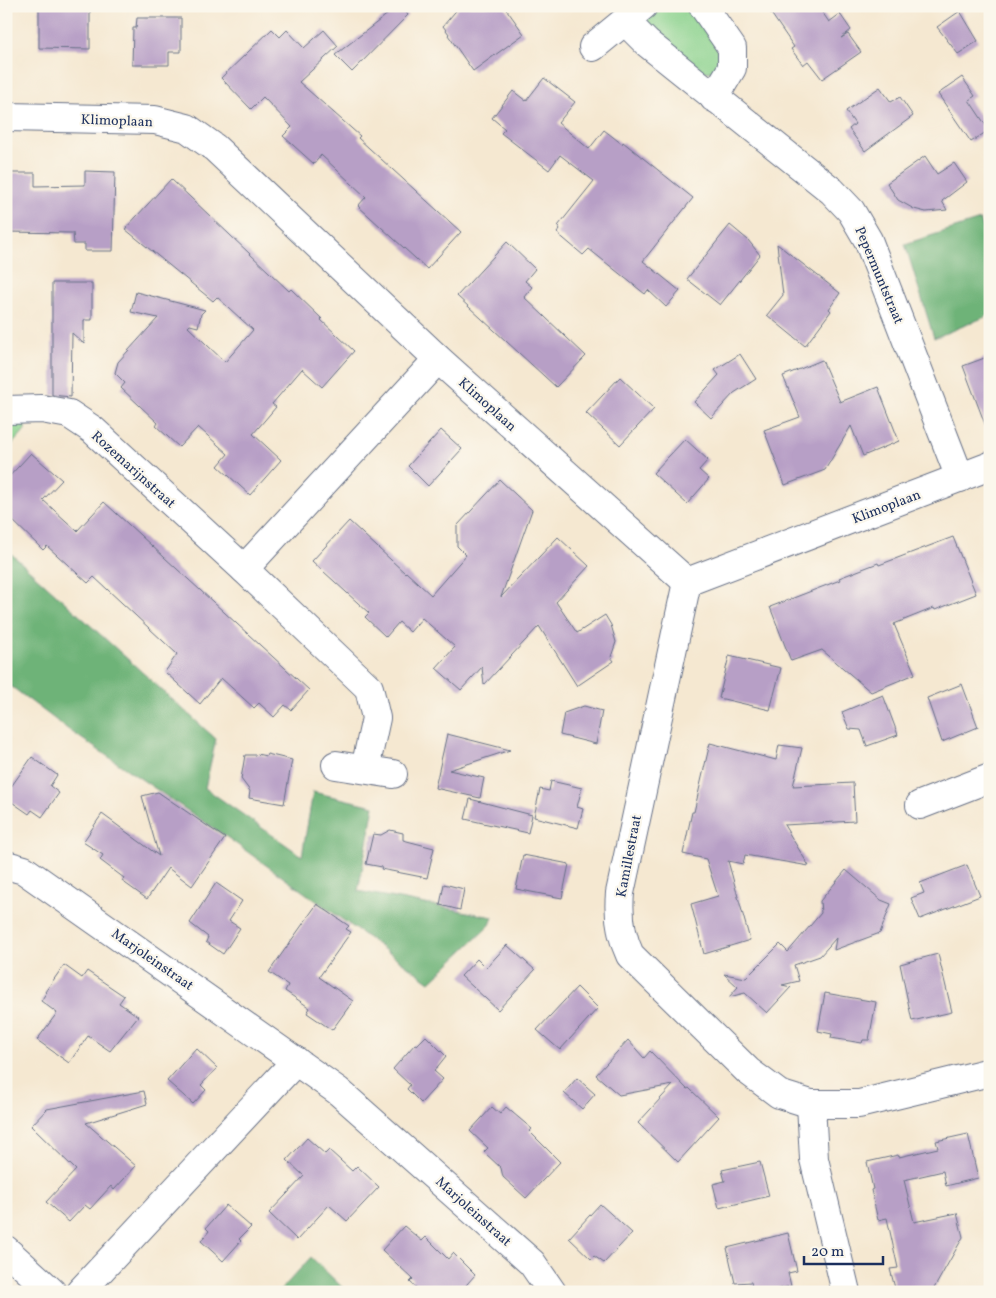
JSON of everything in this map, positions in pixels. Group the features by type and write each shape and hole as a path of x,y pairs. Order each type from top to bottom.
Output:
{"street":[{"path":"703,6 732,48 732,68 714,98"},
{"name":"Pepermuntstraat","path":"593,47 634,13 647,43 832,191 851,211 868,240 960,478"},
{"name":"Klimoplaan","path":"6,117 155,120 187,128 215,148 438,359 688,582 990,466"},
{"path":"244,569 438,359"},
{"name":"Rozemarijnstraat","path":"6,410 42,409 69,414 93,430 244,569 369,688 376,718 365,769"},
{"name":"Kamillestraat","path":"688,582 620,893 619,910 623,940 630,955 748,1071 779,1094 811,1104 859,1104 990,1072"},
{"path":"336,765 393,774"},
{"path":"920,805 990,778"},
{"name":"Marjoleinstraat","path":"6,865 24,870 338,1091 532,1263 552,1292"},
{"path":"80,1292 296,1061"},
{"path":"811,1104 814,1158 846,1292"},
{"path":"6,1250 52,1292"}],"green space":[{"path":"655,6 692,6 722,50 722,61 712,72 700,71 653,35 647,23 649,13"},
{"path":"980,220 990,244 990,315 934,338 905,244"},
{"path":"6,423 25,423 25,430 6,451"},
{"path":"6,549 216,739 205,788 302,856 313,792 374,806 358,891 493,917 490,925 430,982 228,838 69,730 12,687 6,688"},
{"path":"311,1257 347,1292 279,1292"}],"building":[{"path":"39,6 90,6 90,49 39,48"},
{"path":"398,6 401,6 408,15 352,72 335,55"},
{"path":"460,6 504,6 524,34 473,71 443,26"},
{"path":"766,6 818,6 829,22 840,14 851,30 841,38 848,34 861,52 822,79 808,61 803,65 791,49 794,47"},
{"path":"960,11 978,41 958,54 937,27"},
{"path":"137,18 181,18 181,52 169,52 169,65 132,65 133,28 136,28"},
{"path":"272,29 280,37 287,30 304,48 324,30 338,46 299,82 360,136 358,138 461,232 427,269 358,206 366,197 321,155 314,164 283,136 292,127 263,97 251,109 221,78"},
{"path":"962,77 975,96 969,100 989,130 971,142 938,94"},
{"path":"544,78 575,102 558,123 589,149 604,130 622,144 623,142 693,198 643,261 680,291 666,307 648,290 645,294 589,249 583,255 557,233 560,229 558,226 594,181 560,155 549,170 501,133 505,129 492,118 513,91 526,101"},
{"path":"880,87 891,102 900,97 913,116 865,151 849,129 855,124 846,111"},
{"path":"925,156 937,174 954,163 967,182 942,201 947,210 926,212 914,209 898,200 887,183"},
{"path":"85,171 115,172 113,251 85,251 85,244 74,244 73,233 6,232 6,173 35,173 35,186 85,185"},
{"path":"171,179 289,291 291,289 354,351 322,387 302,369 272,404 276,407 253,434 281,460 250,495 218,466 228,454 198,427 179,447 156,426 158,423 121,388 125,383 115,373 118,362 158,318 131,312 136,292 205,310 201,314 198,327 190,325 188,327 225,362 253,330 217,297 213,301 125,229"},
{"path":"730,225 748,240 760,255 720,305 687,279"},
{"path":"507,242 535,269 525,281 532,287 524,297 586,356 556,387 457,296"},
{"path":"777,244 840,293 829,309 831,311 805,346 767,315 783,295"},
{"path":"52,283 92,283 92,320 84,320 84,344 72,333 71,397 52,395"},
{"path":"740,354 756,379 734,393 711,418 694,402 719,375 715,370"},
{"path":"990,356 990,432 988,432 963,366"},
{"path":"822,360 840,402 878,387 899,441 863,456 851,426 825,470 785,485 764,430 800,417 783,376"},
{"path":"620,377 654,409 620,445 586,413"},
{"path":"441,430 462,449 428,486 408,466"},
{"path":"685,439 708,460 699,470 709,479 687,504 653,473"},
{"path":"31,453 62,480 43,500 77,531 104,502 309,690 291,710 285,705 274,717 259,703 254,708 221,678 200,704 165,672 177,654 94,577 88,583 47,546 43,550 6,514 6,480"},
{"path":"500,480 532,510 501,597 558,537 589,566 556,602 577,633 605,615 611,625 616,642 611,657 614,661 577,686 539,626 484,685 482,667 461,690 436,668 455,647 422,618 410,632 399,622 386,637 365,617 369,613 312,561 349,521 431,595 466,555 457,546 457,526"},
{"path":"953,537 976,594 894,624 915,674 871,692 822,650 791,661 770,607 878,563 879,565"},
{"path":"729,656 781,668 770,710 719,698"},
{"path":"962,684 978,727 942,742 927,698"},
{"path":"883,695 898,735 867,746 861,730 849,729 842,712"},
{"path":"584,706 602,711 596,744 560,735 564,713"},
{"path":"447,734 510,750 449,770 484,778 480,798 435,788"},
{"path":"710,743 776,760 779,745 802,748 793,786 853,783 855,821 784,825 809,866 745,855 743,864 728,861 750,940 704,954 691,904 718,896 706,859 683,854"},
{"path":"257,754 266,756 267,754 292,760 284,804 249,798 250,791 241,779 245,755"},
{"path":"32,757 57,775 50,786 59,793 42,817 32,810 29,814 6,798 6,794"},
{"path":"551,781 582,788 577,807 583,809 578,828 534,817 540,789 549,791"},
{"path":"158,792 225,838 192,886 168,868 147,899 122,881 124,878 100,860 103,855 83,842 102,814 159,856 142,796"},
{"path":"470,799 532,815 528,833 465,819"},
{"path":"390,830 403,833 403,840 434,848 427,878 381,869 382,867 366,864 373,834 381,835"},
{"path":"523,855 569,864 562,898 516,889"},
{"path":"967,865 980,896 920,919 911,898 924,893 920,883"},
{"path":"846,870 881,900 891,904 880,933 834,950 836,938 820,956 794,965 799,981 782,985 791,987 767,1013 745,993 729,997 738,987 724,974 746,978 780,944 788,952 821,913 820,901"},
{"path":"216,883 242,901 229,921 240,928 223,954 206,942 208,937 190,923"},
{"path":"444,884 464,889 460,910 440,905"},
{"path":"317,904 349,926 346,929 351,932 319,977 353,1001 332,1030 307,1013 310,1008 285,991 288,985 269,972"},
{"path":"507,945 535,970 498,1010 461,976 477,959 486,968"},
{"path":"938,954 952,1012 912,1021 900,964"},
{"path":"64,965 82,978 87,971 124,996 119,1003 138,1016 110,1051 88,1036 69,1063 37,1040 57,1013 41,1001"},
{"path":"577,987 598,1008 560,1050 537,1030"},
{"path":"825,993 876,1002 869,1040 863,1040 862,1043 831,1038 832,1034 818,1031"},
{"path":"426,1036 446,1056 434,1071 443,1079 421,1103 407,1089 410,1085 393,1069 415,1044 417,1045"},
{"path":"628,1040 644,1058 650,1051 687,1089 689,1088 719,1117 678,1162 638,1123 673,1085 619,1095 596,1075"},
{"path":"196,1048 217,1068 201,1085 206,1090 193,1104 167,1081"},
{"path":"577,1078 595,1094 582,1109 564,1093"},
{"path":"144,1091 147,1104 86,1123 136,1166 114,1190 111,1186 90,1209 85,1205 69,1222 46,1202 76,1170 31,1126 47,1109"},
{"path":"492,1107 500,1114 506,1107 532,1129 529,1131 560,1162 526,1198 503,1177 501,1168 484,1152 488,1148 470,1131"},
{"path":"968,1134 978,1178 946,1186 943,1171 904,1180 914,1222 957,1213 963,1237 932,1292 896,1292 890,1269 898,1268 887,1218 878,1220 867,1162 938,1148 936,1141"},
{"path":"307,1138 325,1154 329,1150 352,1171 357,1166 379,1187 347,1221 329,1205 297,1240 269,1213 304,1176 287,1160"},
{"path":"760,1162 769,1196 719,1208 713,1184 725,1181 722,1170"},
{"path":"600,1204 632,1233 604,1263 594,1256 591,1259 569,1238"},
{"path":"226,1205 251,1227 239,1239 241,1241 223,1261 201,1241 209,1231 206,1228"},
{"path":"404,1226 422,1241 426,1237 448,1259 453,1253 475,1275 460,1292 421,1292 410,1282 413,1279 382,1250"},
{"path":"788,1233 797,1271 788,1273 791,1286 766,1292 753,1292 751,1282 735,1283 727,1248"}]}
